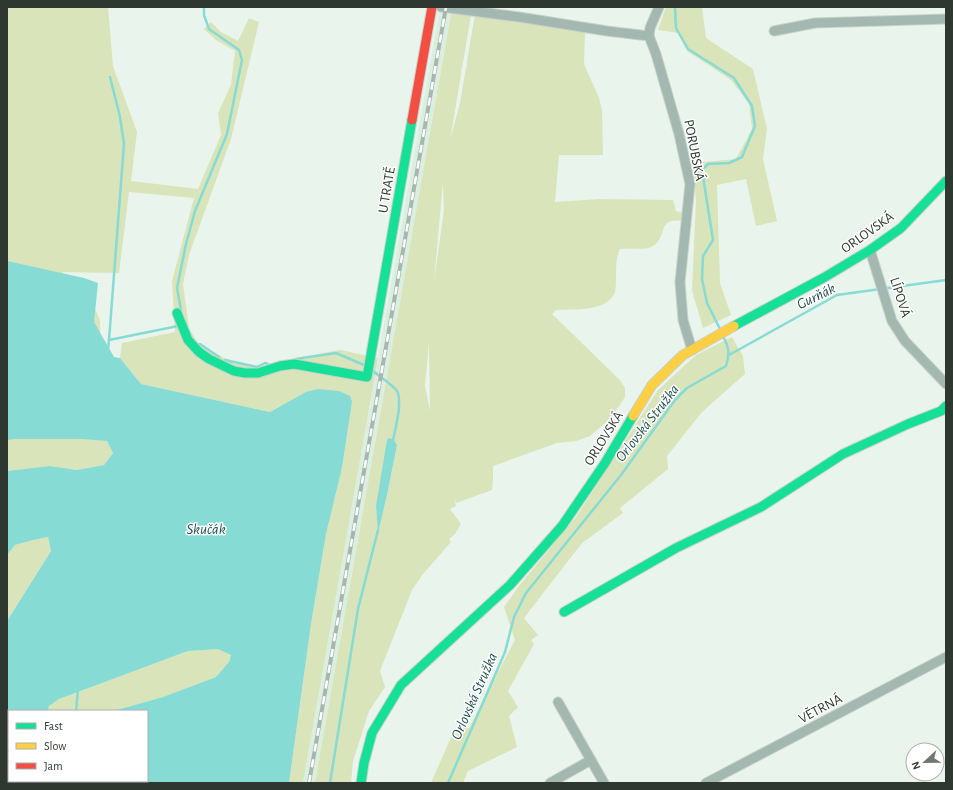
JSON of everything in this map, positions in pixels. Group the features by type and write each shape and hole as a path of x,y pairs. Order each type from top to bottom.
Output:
{"street":[{"name":"U TRATĚ","path":"179,316 188,340 199,352 209,359 234,371 258,373 280,366 294,364 367,375 432,7"},
{"path":"441,7 649,36 650,28 660,7"},
{"path":"774,31 815,23 946,19"},
{"name":"PORUBSKÁ","path":"649,36 656,54 680,134 690,184 680,282 683,320 692,350"},
{"name":"ORLOVSKÁ","path":"360,783 372,732 401,685 510,585 562,526 605,463 652,386 682,355 825,277 870,250 901,228 945,185"},
{"name":"LÍPOVÁ","path":"870,250 892,321 906,342 946,384"},
{"path":"564,612 676,548 761,507 843,454 908,424 942,411 946,406"},
{"name":"VĚTRNÁ","path":"706,783 946,657"},
{"path":"558,702 604,783"},
{"path":"550,783 591,760"}],"shaded area":[{"path":"440,7 452,7 424,167 315,783 303,783"}],"green space":[{"path":"7,7 108,7 113,66 137,132 131,181 198,189 221,135 218,113 231,85 235,51 216,40 204,29 211,22 221,32 238,41 249,18 259,22 231,139 189,255 183,284 189,328 197,342 224,358 258,367 340,350 378,358 303,783 289,783 311,624 326,534 342,468 352,402 280,406 270,412 141,384 120,358 122,343 175,332 172,281 194,198 129,192 119,273 62,272 91,300 100,320 101,423 98,440 107,441 113,453 104,465 77,470 50,466 7,471"},
{"path":"666,7 702,7 706,38 753,69 767,129 763,159 777,221 756,226 746,179 717,185 720,283 731,315 703,328 692,291 696,200 692,163 736,159 752,129 749,104 731,80 687,51 678,33 658,30"},
{"path":"451,14 471,15 450,140 460,103 475,14 585,31 584,64 599,98 602,110 603,155 559,155 555,202 600,199 673,200 676,211 683,213 683,221 668,222 663,229 660,239 651,247 644,249 620,249 616,263 615,292 605,303 590,308 556,310 552,314 620,380 625,388 625,397 611,418 590,436 576,441 557,443 493,466 492,490 456,503 454,498 456,506 450,509 461,524 455,534 449,539 451,542 423,574 412,590 380,671 385,687 369,711 353,761 351,783 315,783","holes":["443,183 444,210 434,282 442,192","429,342 430,411 425,386","397,445 378,531 376,506"]},
{"path":"732,337 743,356 745,374 702,412 667,456 668,469 620,508 623,513 582,543 524,618 538,635 531,640 534,644 508,691 518,707 509,716 517,747 468,771 463,783 431,783 455,728 469,728 515,640 504,607 519,586 576,517 658,390 696,355"},
{"path":"48,537 51,551 7,621 7,555 15,545"},
{"path":"218,649 231,654 229,662 216,677 163,697 117,710 48,710 49,706 59,699 188,651"}],"water":[{"name":"Skučák","path":"7,261 84,278 98,283 94,322 114,357 120,358 141,384 270,412 306,392 318,389 339,391 350,396 352,402 342,468 326,534 311,624 289,783 7,783 7,621 51,551 48,537 15,545 7,555 7,471 50,466 77,470 104,465 113,453 107,441 83,439 7,440"},
{"path":"389,438 393,439 397,445 378,533 376,506 387,440"}],"waterway":[{"path":"181,310 177,288 186,244 195,211 227,134 242,60 239,50 209,29 204,15 204,7"},
{"name":"Orlovská Stružka","path":"675,7 676,28 688,49 734,78 752,106 755,126 742,157 729,163 708,164 702,170 713,240 703,256 702,279 707,303 720,329"},
{"path":"109,340 124,144 120,117 110,77"},
{"name":"Gurňák","path":"729,355 837,295 946,280"},
{"path":"108,350 109,340 178,326"},
{"name":"Orlovská Stružka","path":"448,783 505,652 514,617 526,593 621,475 675,400 687,388 726,366 728,351 727,344 723,336"},
{"path":"200,344 219,357"},
{"path":"296,359 336,353 364,365"},
{"path":"225,360 257,367 265,363 268,364"},
{"path":"373,371 389,383 397,391 399,396 399,409 393,441"},
{"path":"330,783 358,609 378,530"},
{"path":"76,710 78,689"}],"railway":[{"path":"309,783 446,7"}],"traffic: fast":[{"path":"177,313 188,340 199,352 209,359 234,371 258,373 280,366 294,364 367,377 412,120"},
{"path":"734,326 825,277 870,250 901,228 946,181"},
{"path":"564,612 676,548 761,507 843,454 908,424 941,411 946,406"},
{"path":"361,783 364,763 372,733 401,685 510,585 562,526 605,463 633,416"}],"traffic: slow":[{"path":"633,416 652,385 683,355 734,326"}],"traffic: jam":[{"path":"412,120 432,7"}]}
